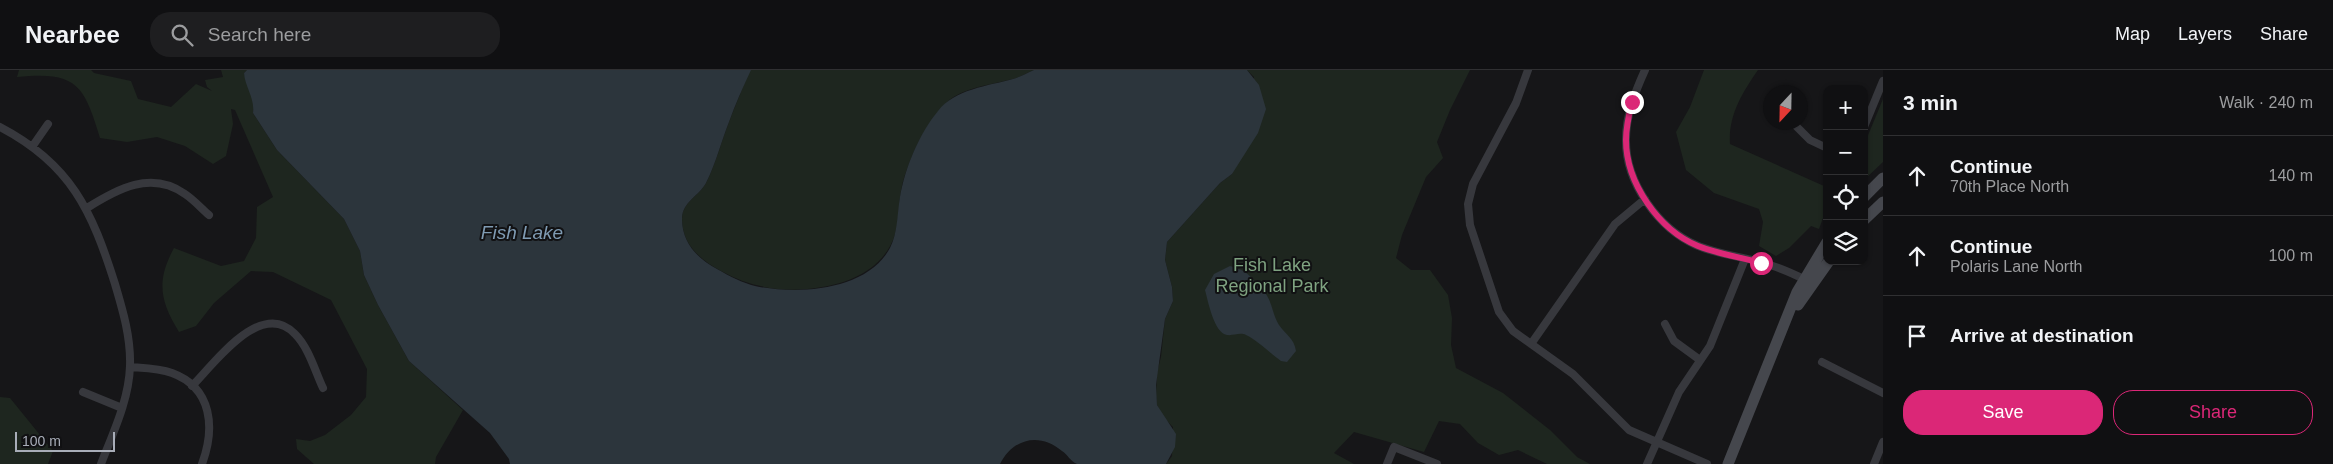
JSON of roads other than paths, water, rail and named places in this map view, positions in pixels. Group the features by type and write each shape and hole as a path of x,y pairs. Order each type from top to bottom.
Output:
{"street":[{"path":"1528,70 1516,103 1473,184 1470,195 1468,214 1475,242 1499,312 1513,331 1572,374 1629,430 1707,464"},
{"path":"1645,70 1632,102 1626,141 1632,171 1646,199 1661,220 1678,235 1707,249 1770,265 1808,281"},
{"path":"1868,117 1883,81"},
{"path":"32,146 48,124"},
{"path":"0,127 32,146 64,176 87,208 103,247 126,321 130,367 122,408 101,464"},
{"path":"1800,130 1810,140 1823,146"},
{"path":"1868,193 1883,178"},
{"path":"87,208 125,186 150,182 162,184 186,194 209,215"},
{"path":"1531,344 1615,224 1646,199"},
{"path":"1868,214 1883,202"},
{"path":"1728,464 1782,332 1823,250"},
{"path":"1647,464 1678,392 1713,338 1745,258"},
{"path":"1808,281 1825,265"},
{"path":"192,386 241,336 249,330 266,324 285,327 294,332 301,341 324,388"},
{"path":"1665,324 1674,341 1700,360"},
{"path":"1822,362 1883,393"},
{"path":"130,367 164,370 192,386 203,401 209,418 210,437 204,463"},
{"path":"83,392 122,408"},
{"path":"1874,464 1883,442"},
{"path":"1387,464 1394,447 1437,464"}],"water":[{"name":"Fish Lake","path":"247,70 751,70 706,183 685,208 682,219 683,228 692,249 717,269 755,286 791,290 830,287 865,273 879,262 893,242 902,186 909,163 919,141 931,120 945,104 972,89 1016,78 1034,70 1247,70 1259,85 1266,109 1258,133 1232,174 1220,183 1167,242 1165,260 1172,287 1173,301 1165,319 1156,385 1157,405 1176,434 1175,447 1166,464 1077,464 1054,445 1036,440 1020,443 1012,448 1000,464 510,464 509,459 490,433 409,361 378,305 364,275 360,251 344,219 277,150 253,113 253,102 244,73"},
{"path":"1230,266 1247,273 1269,299 1276,320 1292,340 1295,347 1296,351 1287,362 1281,361 1246,335 1227,335 1218,329 1212,316 1205,290 1214,274"}],"park label":[{"name":"Fish Lake Regional Park","path":"1272,275"}]}
